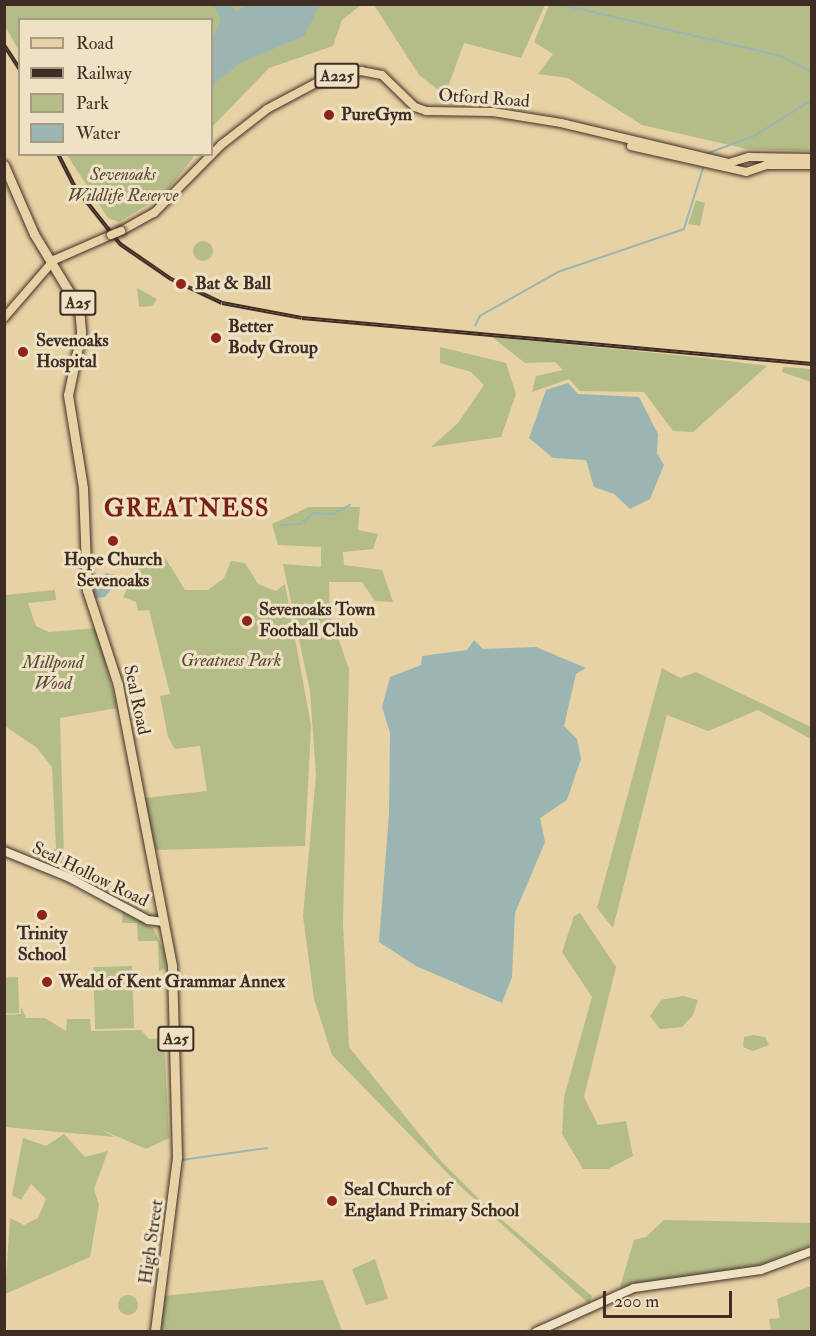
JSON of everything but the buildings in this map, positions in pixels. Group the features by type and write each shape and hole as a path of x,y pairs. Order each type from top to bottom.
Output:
{"highway":[{"name":"A25","path":"4,165 34,234 54,260"},
{"name":"Seal Road","path":"54,260 75,294 81,317 68,395 83,488 87,590 118,685 164,922 176,1024 177,1157"},
{"name":"High Street","path":"155,1332 177,1157"}],"main road":[{"name":"Otford Road","path":"213,153 267,109 348,73 382,75 415,107 426,111 493,112 589,130 729,163 743,159 755,163 812,165"},
{"name":"Otford Road","path":"589,130 666,156 745,171 755,163 812,158"},
{"name":"Otford Road","path":"54,260 100,238 121,231 154,213 210,156"},
{"path":"743,159 745,171"},
{"name":"A225","path":"4,318 54,260"}],"street":[{"name":"Seal Hollow Road","path":"4,851 65,876 148,920 164,922"},
{"path":"536,1332 634,1288 761,1270 812,1251"}],"green space":[{"name":"Sevenoaks Wildlife Reserve","path":"5,5 361,5 342,20 333,46 269,68 213,126 213,18 18,18 18,49 5,26"},
{"path":"374,5 545,5 521,58 464,43 445,95 419,75"},
{"path":"549,5 811,5 811,151 747,149 642,125 568,78 538,74 553,54 534,42"},
{"name":"Sevenoaks Wildlife Reserve","path":"68,156 194,156 164,195 119,222 108,218"},
{"path":"696,200 705,203 700,226 688,224"},
{"path":"203,241 210,244 213,251 210,258 203,261 196,258 193,251 196,244"},
{"path":"137,288 157,299 152,306 139,307"},
{"path":"492,337 767,366 693,432 673,431 644,392 580,391 569,379 532,392 536,376 563,370 555,362 525,363"},
{"path":"440,347 506,363 516,394 501,437 431,447 458,423 484,385 471,372 440,363"},
{"path":"783,367 811,369 811,382 782,372"},
{"path":"309,507 360,507 358,530 378,534 373,549 343,552 344,565 382,570 393,602 375,601 362,582 329,582 330,615 349,669 343,923 349,1047 442,1162 490,1210 592,1296 589,1304 459,1185 332,1055 314,999 303,916 316,775 310,691 283,564 321,567 321,547 278,545 272,524"},
{"name":"Greatness Park","path":"164,556 185,590 208,590 224,578 231,561 245,563 258,584 276,591 285,584 311,725 305,846 155,850 145,798 207,791 200,746 175,749 168,737 160,696 170,694 149,610 138,611 136,602 123,597 135,571"},
{"name":"Millpond Wood","path":"55,590 56,600 28,603 36,626 49,632 97,628 117,708 60,718 64,856 59,870 44,862 56,848 52,767 37,748 5,726 5,595"},
{"path":"662,668 680,678 696,672 811,727 811,739 758,710 708,731 667,715 613,928 597,908"},
{"path":"123,911 153,928 166,955 165,969 159,971 158,941 138,941 137,923 122,923"},
{"path":"580,913 616,967 584,1097 598,1125 626,1121 633,1156 608,1169 583,1169 562,1134 564,1097 592,997 562,952 574,916"},
{"path":"132,966 134,1028 95,1029 93,967"},
{"path":"5,977 18,977 19,1013 6,1013"},
{"path":"683,996 698,1000 693,1015 682,1027 660,1029 650,1016 661,1000"},
{"path":"21,1007 26,1018 45,1018 66,1031 67,1019 90,1019 91,1031 141,1030 149,1039 164,1038 169,1138 146,1149 100,1129 115,1137 5,1127 5,1015 21,1014"},
{"path":"753,1035 765,1037 769,1045 753,1051 743,1047 744,1037"},
{"path":"64,1134 85,1157 108,1151 94,1189 99,1205 90,1257 5,1294 10,1218 24,1225 38,1218 46,1199 31,1184 21,1200 12,1195 23,1138 46,1146"},
{"path":"664,1220 811,1223 811,1245 747,1270 620,1287 634,1240 646,1237"},
{"path":"375,1259 388,1299 366,1305 352,1269"},
{"path":"323,1280 342,1331 157,1332 162,1296"},
{"path":"811,1286 811,1331 771,1331 769,1319 780,1318 777,1299"},
{"path":"128,1295 135,1298 138,1305 135,1312 128,1315 121,1312 118,1305 121,1298"}],"water":[{"path":"199,5 231,5 237,12 246,5 320,5 304,36 242,62 213,84 213,37 221,20 214,6"},
{"path":"568,383 578,394 639,397 658,434 657,453 664,465 650,499 630,509 614,494 594,487 586,460 553,458 529,438 546,390"},
{"path":"106,573 117,575 116,583 105,597 94,598 92,585"},
{"path":"474,640 483,649 536,647 586,668 576,674 564,726 577,739 581,759 567,800 540,818 545,842 515,913 512,977 502,1003 416,966 379,942 389,814 390,733 382,707 390,677 421,665 422,656 467,650"}],"waterway":[{"path":"559,4 781,56 812,72"},
{"path":"706,154 756,135 812,100"},
{"path":"475,326 480,316 558,272 684,229 704,165"},
{"path":"280,525 301,524 313,513 333,514 350,505"},
{"path":"182,1160 267,1148"}],"railway":[{"path":"4,45 18,67"},
{"path":"59,156 75,187 120,244 171,279 222,303 302,318 812,364"}],"place":[{"name":"PureGym","path":"329,115"},
{"name":"Bat & Ball","path":"181,284"},
{"name":"Better Body Group","path":"216,338"},
{"name":"Sevenoaks Hospital","path":"23,352"},
{"name":"Hope Church Sevenoaks","path":"113,541"},
{"name":"Sevenoaks Town Football Club","path":"247,621"},
{"name":"Trinity School","path":"42,915"},
{"name":"Weald of Kent Grammar Annex","path":"47,982"},
{"name":"Seal Church of England Primary School","path":"332,1201"}],"district":[{"name":"GREATNESS","path":"187,509"}]}
